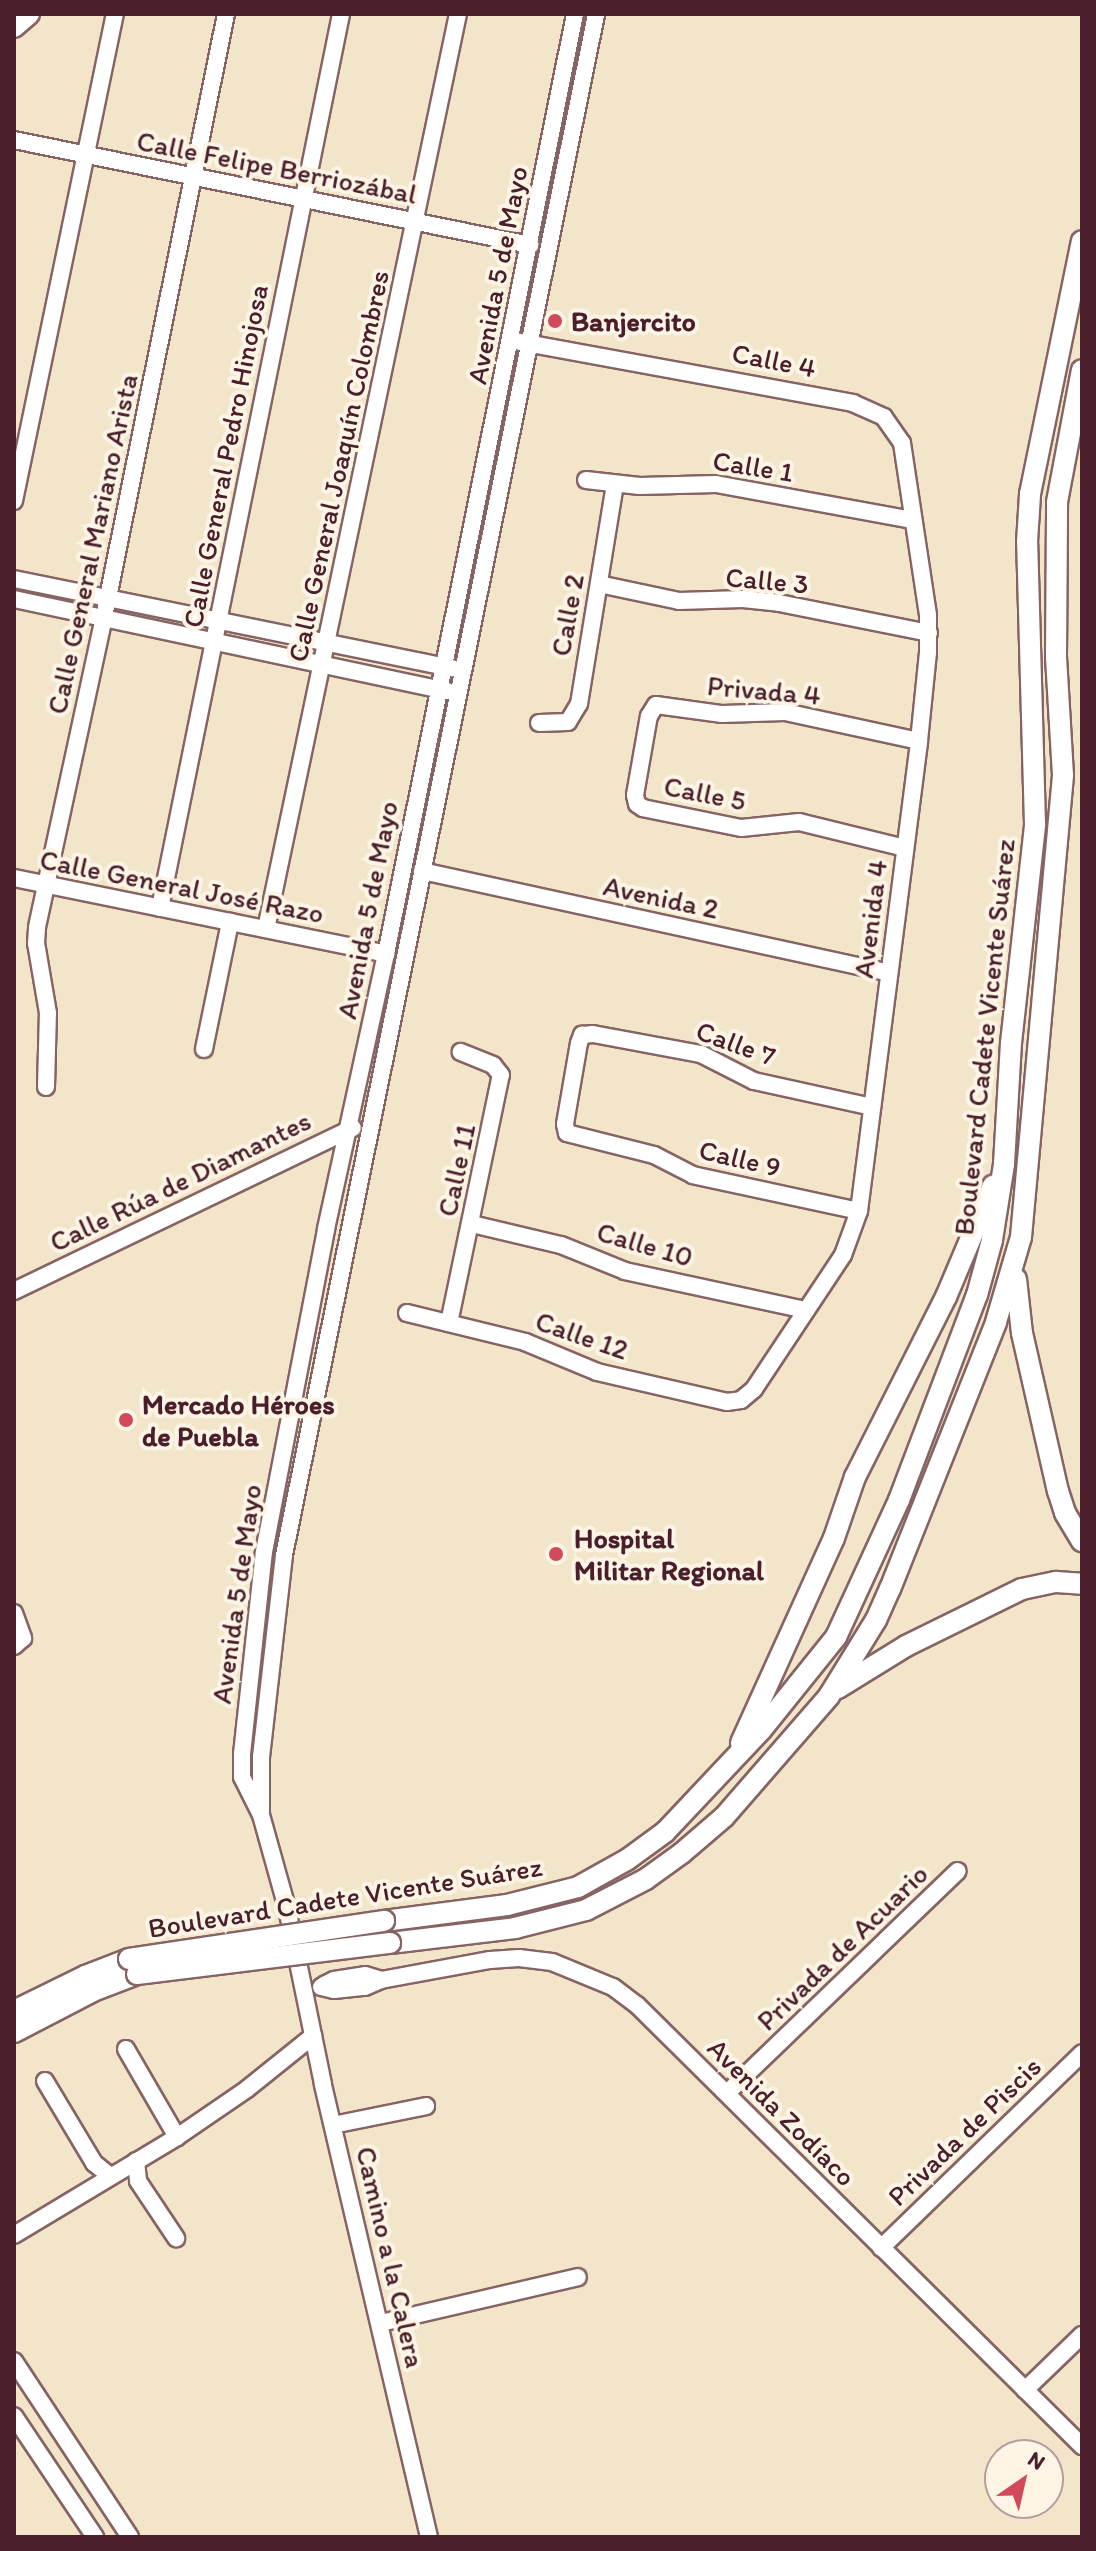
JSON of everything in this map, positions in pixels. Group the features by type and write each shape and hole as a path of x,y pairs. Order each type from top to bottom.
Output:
{"main road":[{"path":"14,27 29,14"},
{"name":"Boulevard Cadete Vicente Suárez","path":"14,2011 85,1976 384,1921 507,1905 578,1887 628,1859 665,1832 723,1773 827,1650 864,1583 977,1295 992,1240 1004,1164 1011,1043 1035,824 1027,542 1030,494 1082,241"},
{"name":"Boulevard Cadete Vicente Suárez","path":"14,2032 133,1967 515,1928 586,1910 646,1879 724,1817 829,1696 876,1620 890,1589 991,1337 1015,1265 1063,775 1056,656 1057,502 1082,370"},
{"path":"1011,1043 1037,1047"},
{"path":"723,1773 753,1719 834,1538 855,1477 946,1297 1004,1164"},
{"path":"1015,1265 1022,1333 1058,1491 1065,1513 1082,1541"},
{"path":"829,1696 880,1660 1022,1589 1056,1582 1082,1584"}],"street":[{"path":"14,501 115,14"},
{"name":"Calle General Mariano Arista","path":"46,1087 48,1013 36,943 226,14"},
{"name":"Calle General Pedro Hinojosa","path":"160,908 341,14"},
{"name":"Calle General Joaquín Colombres","path":"266,929 458,14"},
{"name":"Avenida 5 de Mayo","path":"303,1989 287,1908 261,1815 242,1777 253,1635 264,1552 575,14"},
{"name":"Avenida 5 de Mayo","path":"261,1815 261,1757 272,1637 284,1555 596,14"},
{"name":"Calle Felipe Berriozábal","path":"14,140 530,245"},
{"name":"Calle 4","path":"510,340 853,403 884,417"},
{"name":"Avenida 4","path":"741,1400 754,1389 843,1255 859,1211 919,741 929,633 902,443 884,417"},
{"name":"Calle 1","path":"586,480 615,484 716,484 912,520"},
{"name":"Calle 2","path":"539,723 568,722 575,714 615,484"},
{"path":"465,563 483,567"},
{"path":"14,579 463,670"},
{"name":"Calle 3","path":"599,584 679,601 743,599 779,603 929,633"},
{"path":"14,599 458,693"},
{"name":"Privada 4","path":"652,709 663,704 722,714 785,712 919,741"},
{"name":"Calle 5","path":"652,709 635,795 637,804 643,808 741,828 799,822 905,848"},
{"path":"415,802 434,805"},
{"name":"Avenida 2","path":"422,871 889,973"},
{"name":"Calle General José Razo","path":"14,878 386,954"},
{"path":"204,1049 230,922"},
{"name":"Calle 7","path":"567,1133 565,1124 582,1035 701,1054 754,1081 872,1107"},
{"path":"368,1040 387,1045"},
{"name":"Calle 11","path":"449,1323 501,1075 493,1065 460,1052"},
{"name":"Calle Rúa de Diamantes","path":"14,1291 348,1129 370,1123"},
{"name":"Calle 9","path":"567,1133 654,1155 693,1175 859,1211"},
{"name":"Calle 10","path":"472,1224 561,1245 625,1271 806,1310"},
{"name":"Calle 12","path":"407,1313 525,1342 597,1372 727,1402 741,1400"},
{"path":"14,1613 18,1642"},
{"path":"253,1635 272,1637"},
{"name":"Privada de Acuario","path":"727,2093 958,1871"},
{"name":"Avenida Zodíaco","path":"303,1989 365,1987 381,1980 490,1960 519,1958 574,1969 613,1987 637,2005 727,2093 1082,2446"},
{"name":"Camino a la Calera","path":"303,1989 429,2537"},
{"path":"14,2235 177,2137 247,2089 313,2036"},
{"path":"126,2049 177,2137"},
{"name":"Privada de Piscis","path":"881,2248 1082,2053"},
{"path":"45,2081 94,2163 110,2176"},
{"path":"333,2125 426,2106"},
{"path":"136,2161 138,2181 176,2238"},
{"path":"381,2323 578,2277"},
{"path":"1025,2390 1082,2335"},
{"path":"14,2361 130,2537"},
{"path":"17,2426 95,2537"}],"place":[{"name":"Banjercito","path":"555,321"},
{"name":"Mercado Héroes de Puebla","path":"126,1420"},
{"name":"Hospital Militar Regional","path":"556,1554"}]}
